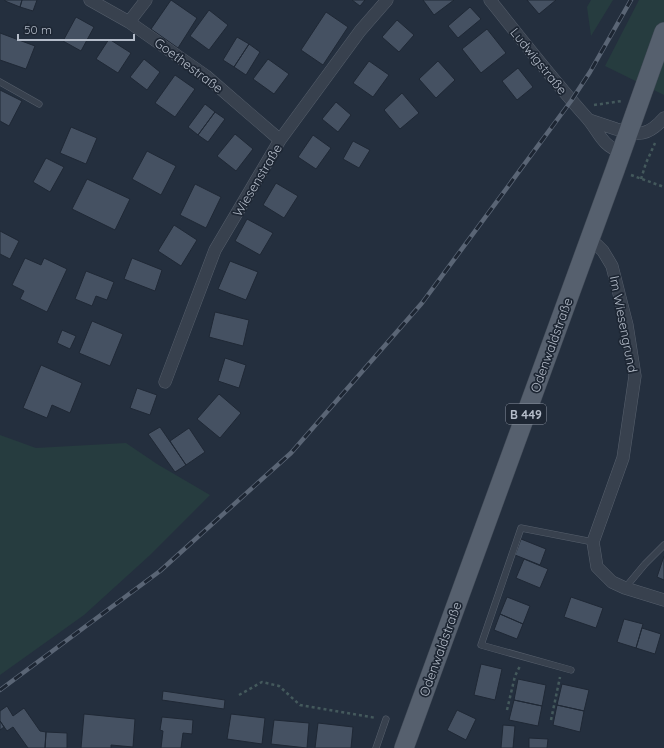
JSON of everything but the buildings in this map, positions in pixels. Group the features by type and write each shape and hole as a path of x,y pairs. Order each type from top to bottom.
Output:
{"main road":[{"name":"Odenwaldstraße","path":"404,748 664,32"}],"street":[{"name":"Goethestraße","path":"90,0 129,22 206,76 280,140"},
{"path":"129,22 146,0"},
{"name":"Wiesenstraße","path":"165,382 215,250 280,140 360,31 387,0"},
{"name":"Ludwigstraße","path":"490,0 538,61 589,120 604,143 611,149 618,161"},
{"path":"628,133 636,134 648,132 664,118"},
{"name":"Ludwigstraße","path":"589,120 628,133"},
{"name":"Im Wiesengrund","path":"589,241 597,245 603,251 612,266 627,325 635,376 622,458 593,542 597,567 612,582 625,588 664,600"}],"lane":[{"path":"0,82 39,104"},
{"path":"571,670 482,645 521,528 593,542"},
{"path":"625,588 645,564 664,545"},
{"path":"376,748 386,719"}],"path":[{"path":"618,161 664,187"},
{"path":"507,710 515,676 524,658"},
{"path":"551,720 562,668"},
{"path":"239,694 262,682 279,686 300,705 386,719"}],"green space":[{"path":"591,0 613,0 591,36 587,7"},
{"path":"639,0 664,0 664,95 605,66"},
{"path":"0,435 36,448 126,443 157,464 210,495 149,556 84,615 0,675"}],"railway":[{"path":"0,690 160,571 291,453 422,303 571,101 590,72 631,0"}]}
